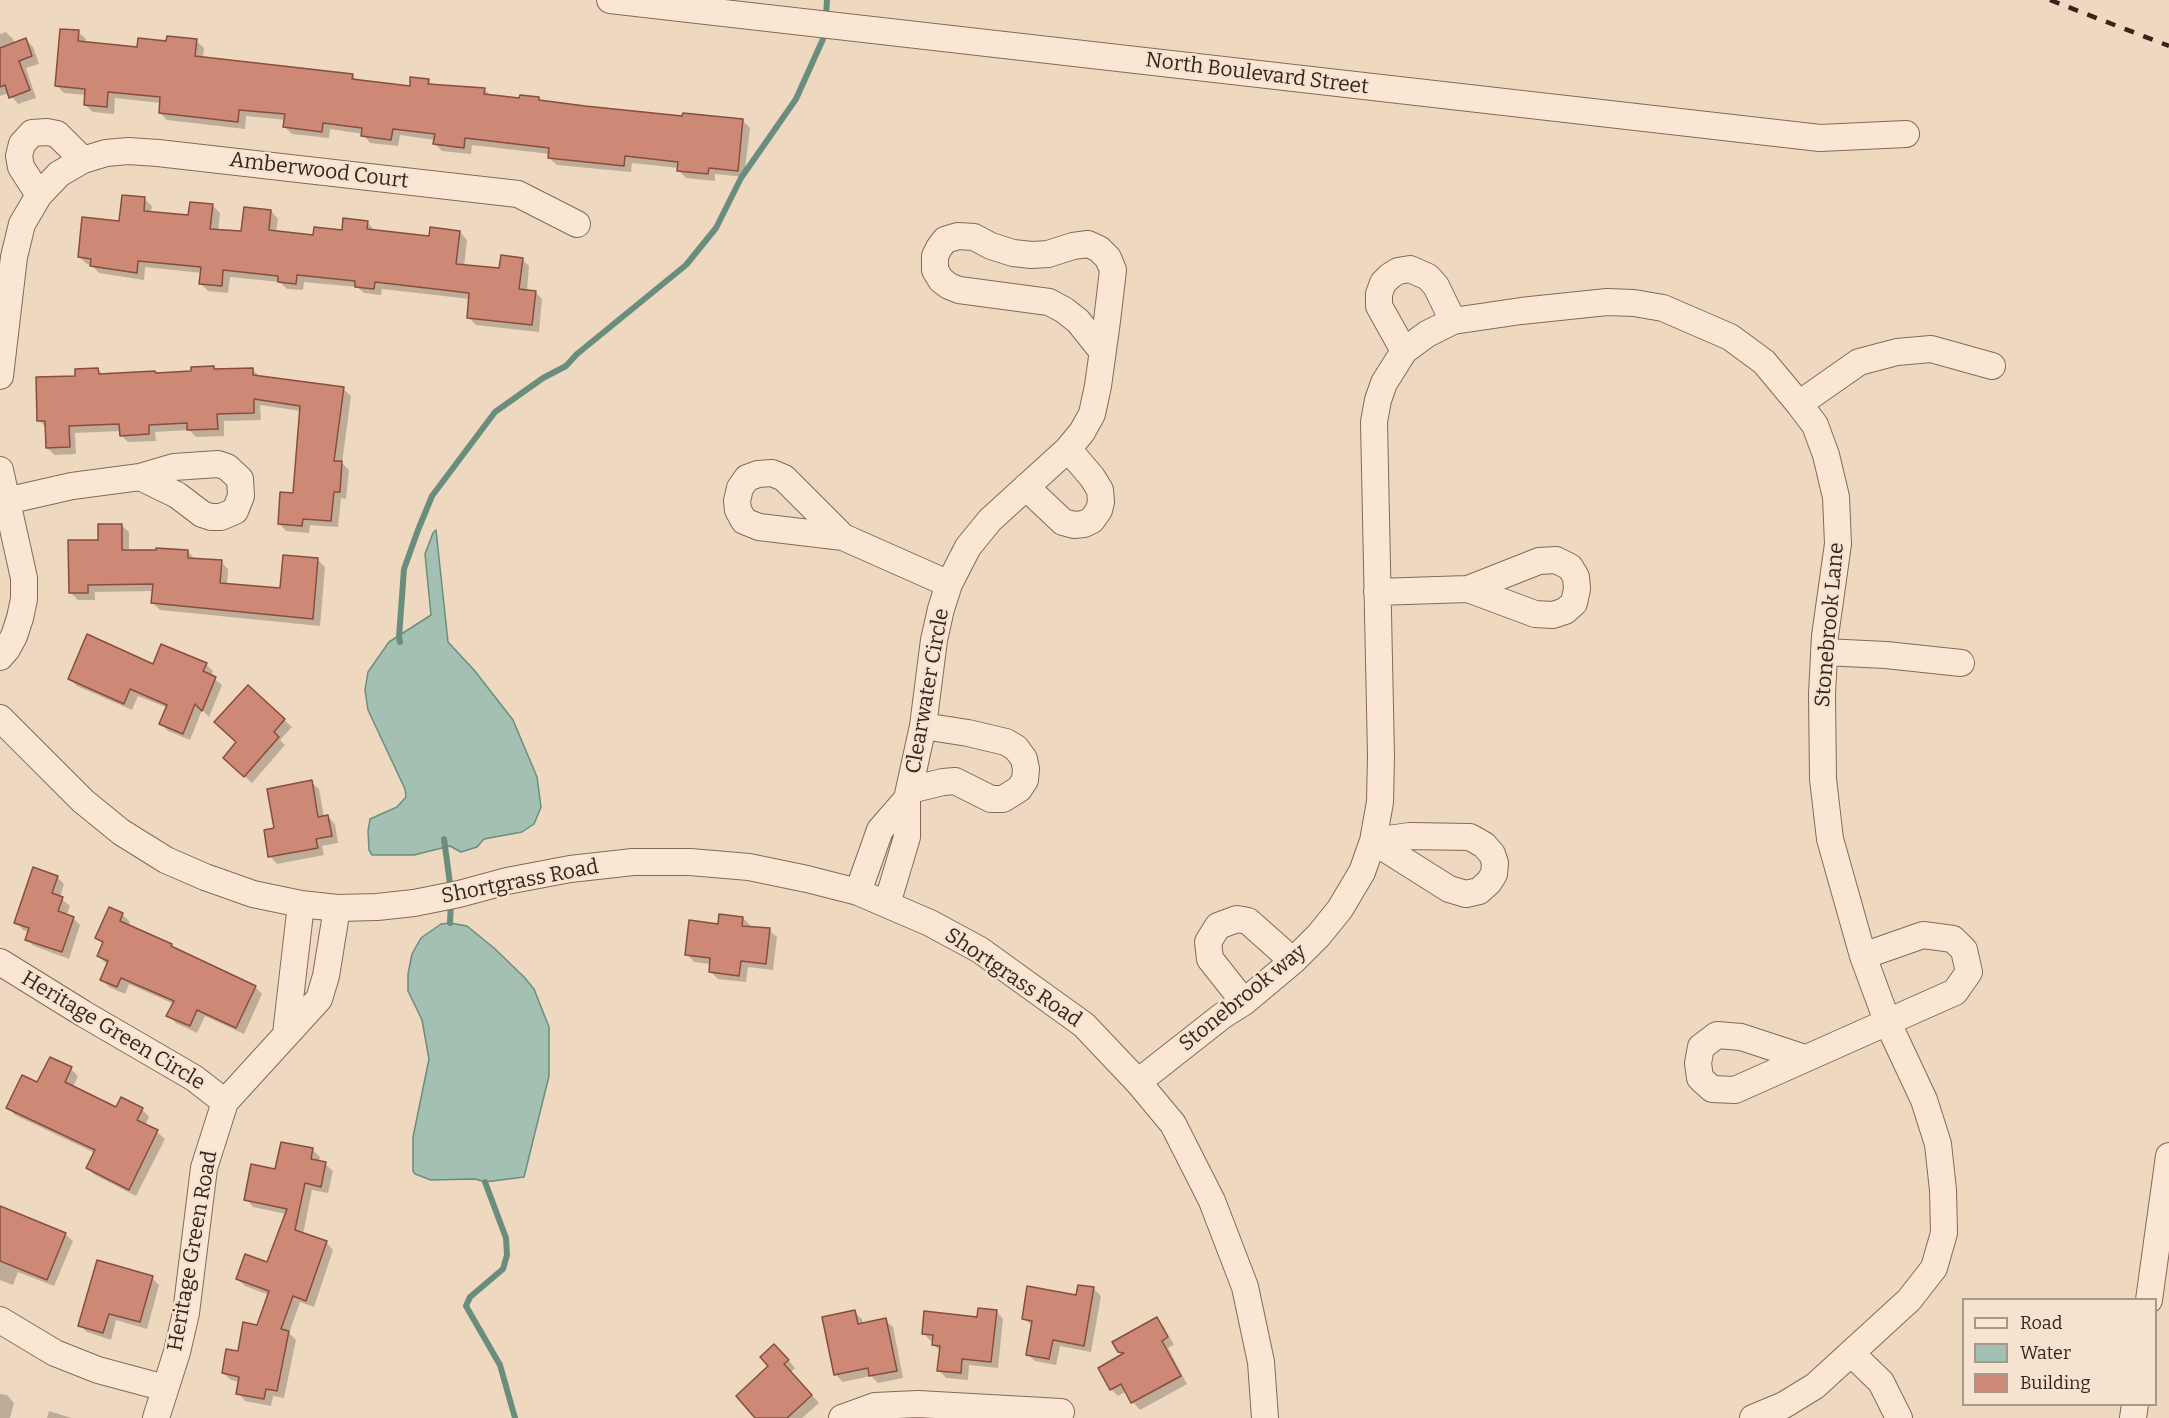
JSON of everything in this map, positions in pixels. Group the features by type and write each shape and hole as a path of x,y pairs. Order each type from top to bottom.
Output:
{"street":[{"name":"North Boulevard Street","path":"610,0 1820,138 1906,134"},
{"path":"39,195 21,167 19,156 22,144 32,133 57,134 83,160"},
{"name":"Amberwood Court","path":"0,375 14,257 22,224 39,195 59,174 83,160 106,153 128,151 158,153 518,194 578,224"},
{"name":"Clearwater Circle","path":"887,904 907,837 909,794 923,726 934,640 949,584 968,547 990,520 1068,449 1082,432 1092,414 1102,351 1113,270 1108,258 1099,249 1088,244 1048,254 1013,253 991,246 974,237 958,236 945,240 939,248 935,256 935,270 940,280 949,286 959,290 1050,302 1064,309 1078,321 1102,351"},
{"path":"1404,351 1379,306 1379,294 1383,283 1390,276 1410,269 1428,277 1436,286 1453,321"},
{"name":"Stonebrook Lane","path":"1404,351 1427,334 1453,321 1607,302 1634,303 1663,308 1730,337 1764,362 1815,425 1826,454 1836,497 1838,544 1824,652 1823,779 1829,829 1847,904 1863,956 1887,1021 1924,1100 1938,1144 1943,1190 1944,1233 1934,1268 1909,1300 1815,1386 1784,1405 1753,1418"},
{"path":"1800,404 1859,362 1897,352 1931,349 1992,366"},
{"name":"Stonebrook way","path":"1138,1082 1222,1016 1244,1002 1293,961 1340,909 1362,872 1373,841 1380,802 1374,422 1384,383 1404,351"},
{"path":"1026,487 1064,522 1074,525 1092,520 1099,510 1100,490 1068,449"},
{"path":"0,470 24,578 21,618 14,636 0,657"},
{"path":"6,501 72,486 140,477"},
{"path":"843,537 949,584"},
{"path":"1377,592 1468,589"},
{"path":"1824,652 1886,655 1961,663"},
{"name":"Shortgrass Road","path":"0,718 83,801 121,832 166,860 253,894 301,904 337,908 377,907 414,903 570,869 633,862 690,862 749,867 858,892 930,923 980,950 1084,1025 1138,1082 1173,1124 1212,1201 1245,1287 1261,1362 1265,1418"},
{"path":"909,794 955,781 992,799 1003,799 1019,789 1025,780 1024,759 1016,748 1006,742 923,726"},
{"name":"Clearwater Circle","path":"858,892 880,830 909,794"},
{"path":"286,1034 301,904"},
{"name":"Heritage Green Road","path":"156,1418 177,1352 186,1313 204,1168 225,1102 319,999 326,976 337,908"},
{"path":"1244,1002 1210,959 1208,942 1218,926 1237,919 1248,921 1293,961"},
{"path":"1805,1058 1955,992 1969,972 1964,950 1953,939 1923,936 1863,956"},
{"name":"Heritage Green Circle","path":"0,962 194,1078 225,1102"},
{"path":"2149,1298 2169,1156"},
{"path":"0,1320 55,1353 98,1370 165,1388"},
{"path":"1851,1353 1881,1383 1899,1418"},
{"path":"842,1418 875,1406 918,1404 1061,1412"}],"water":[{"path":"436,530 448,642 474,670 513,720 537,777 541,807 534,824 522,832 484,839 477,847 461,852 450,846 414,855 372,855 369,850 370,819 397,807 406,797 405,789 368,710 365,690 368,672 389,642 431,615 425,554"},
{"path":"441,924 467,926 524,977 534,989 549,1027 549,1076 524,1177 485,1182 475,1179 431,1180 413,1171 413,1137 429,1059 422,1020 408,991 408,974 412,954 421,938"}],"building":[{"path":"60,29 79,30 78,41 137,47 138,38 166,41 167,36 197,39 195,56 353,74 352,79 410,86 410,77 429,79 428,84 485,88 484,94 519,98 520,95 539,97 539,100 682,116 683,113 743,119 738,171 709,168 708,174 677,171 678,162 625,156 624,166 548,158 549,148 465,138 464,148 433,144 435,134 393,129 391,140 361,136 362,128 323,123 322,132 283,127 285,114 239,110 238,122 159,113 160,97 108,92 107,107 84,105 85,89 55,86"},
{"path":"26,38 32,56 19,61 30,90 9,98 5,85 0,87 0,48"},
{"path":"122,195 145,197 144,211 188,215 190,202 213,204 210,229 241,231 244,207 271,210 269,230 313,235 314,227 342,230 343,218 368,221 367,229 429,236 430,227 460,231 456,264 499,268 501,255 523,258 519,289 536,291 532,325 467,318 469,293 375,282 374,289 355,287 355,281 297,275 296,284 278,282 278,276 223,270 222,286 199,284 201,267 138,261 137,273 90,266 91,259 78,257 82,217 119,221"},
{"path":"214,366 214,369 253,368 253,375 344,387 334,461 342,461 340,492 334,492 331,521 303,519 302,526 278,524 280,492 293,493 300,406 254,399 254,413 217,414 218,429 187,430 187,423 149,425 149,434 120,436 119,424 69,426 70,447 46,448 45,421 37,421 36,377 75,376 75,369 98,368 99,374 155,371 156,373 191,371 191,367"},
{"path":"98,524 122,524 122,550 156,550 156,548 188,550 188,558 222,560 220,583 280,588 283,555 318,558 313,619 151,603 153,584 88,585 88,593 69,593 68,540 98,540"},
{"path":"87,634 153,664 161,644 207,663 203,671 216,677 202,711 195,704 183,734 159,724 167,705 130,689 124,704 68,679"},
{"path":"248,685 285,719 274,732 279,737 244,777 223,758 236,742 214,722"},
{"path":"312,780 318,817 328,815 332,836 316,839 318,848 268,857 264,830 274,828 267,789"},
{"path":"33,867 58,876 52,893 63,897 58,911 74,917 62,952 25,940 29,928 14,923"},
{"path":"109,907 123,913 120,921 256,986 236,1028 197,1010 190,1026 166,1016 174,1001 121,978 117,987 100,980 108,961 97,956 103,942 95,938"},
{"path":"719,914 743,917 742,926 770,928 766,964 741,961 739,976 709,972 710,958 685,955 689,920 718,924"},
{"path":"50,1057 72,1067 65,1082 116,1107 121,1097 143,1108 137,1120 158,1130 129,1190 86,1168 95,1150 6,1108 22,1075 37,1082"},
{"path":"281,1142 313,1148 311,1159 326,1162 321,1187 305,1183 295,1230 327,1241 306,1301 293,1296 281,1329 289,1331 277,1391 266,1389 264,1399 236,1394 239,1377 222,1373 226,1349 238,1351 243,1322 257,1325 269,1291 236,1279 245,1254 267,1262 287,1209 244,1200 251,1164 275,1169"},
{"path":"0,1206 66,1233 47,1280 0,1261"},
{"path":"97,1260 153,1276 140,1322 109,1314 103,1333 78,1326"},
{"path":"1078,1285 1094,1287 1084,1346 1053,1340 1049,1359 1026,1355 1032,1321 1022,1319 1027,1286 1076,1295"},
{"path":"978,1308 997,1310 991,1362 962,1359 961,1373 937,1371 940,1346 932,1345 933,1335 922,1334 924,1311 977,1317"},
{"path":"855,1310 858,1324 886,1318 897,1371 869,1376 868,1368 834,1375 822,1317"},
{"path":"1157,1317 1168,1337 1162,1341 1181,1376 1131,1403 1121,1384 1110,1390 1098,1368 1124,1353 1118,1352 1112,1342"},
{"path":"774,1344 789,1360 784,1364 812,1395 787,1418 755,1418 736,1396 768,1366 760,1357"}],"waterway":[{"path":"826,17 827,0"},
{"path":"400,642 404,569 432,496 495,412 543,378 566,366 577,354 686,265 716,228 741,178 796,99 825,30"},
{"path":"444,839 451,891"},
{"path":"450,923 451,901"},
{"path":"485,1182 506,1238 507,1255 503,1269 470,1297 466,1306 500,1365 515,1418"}],"railway":[{"path":"2050,0 2169,46"}]}
